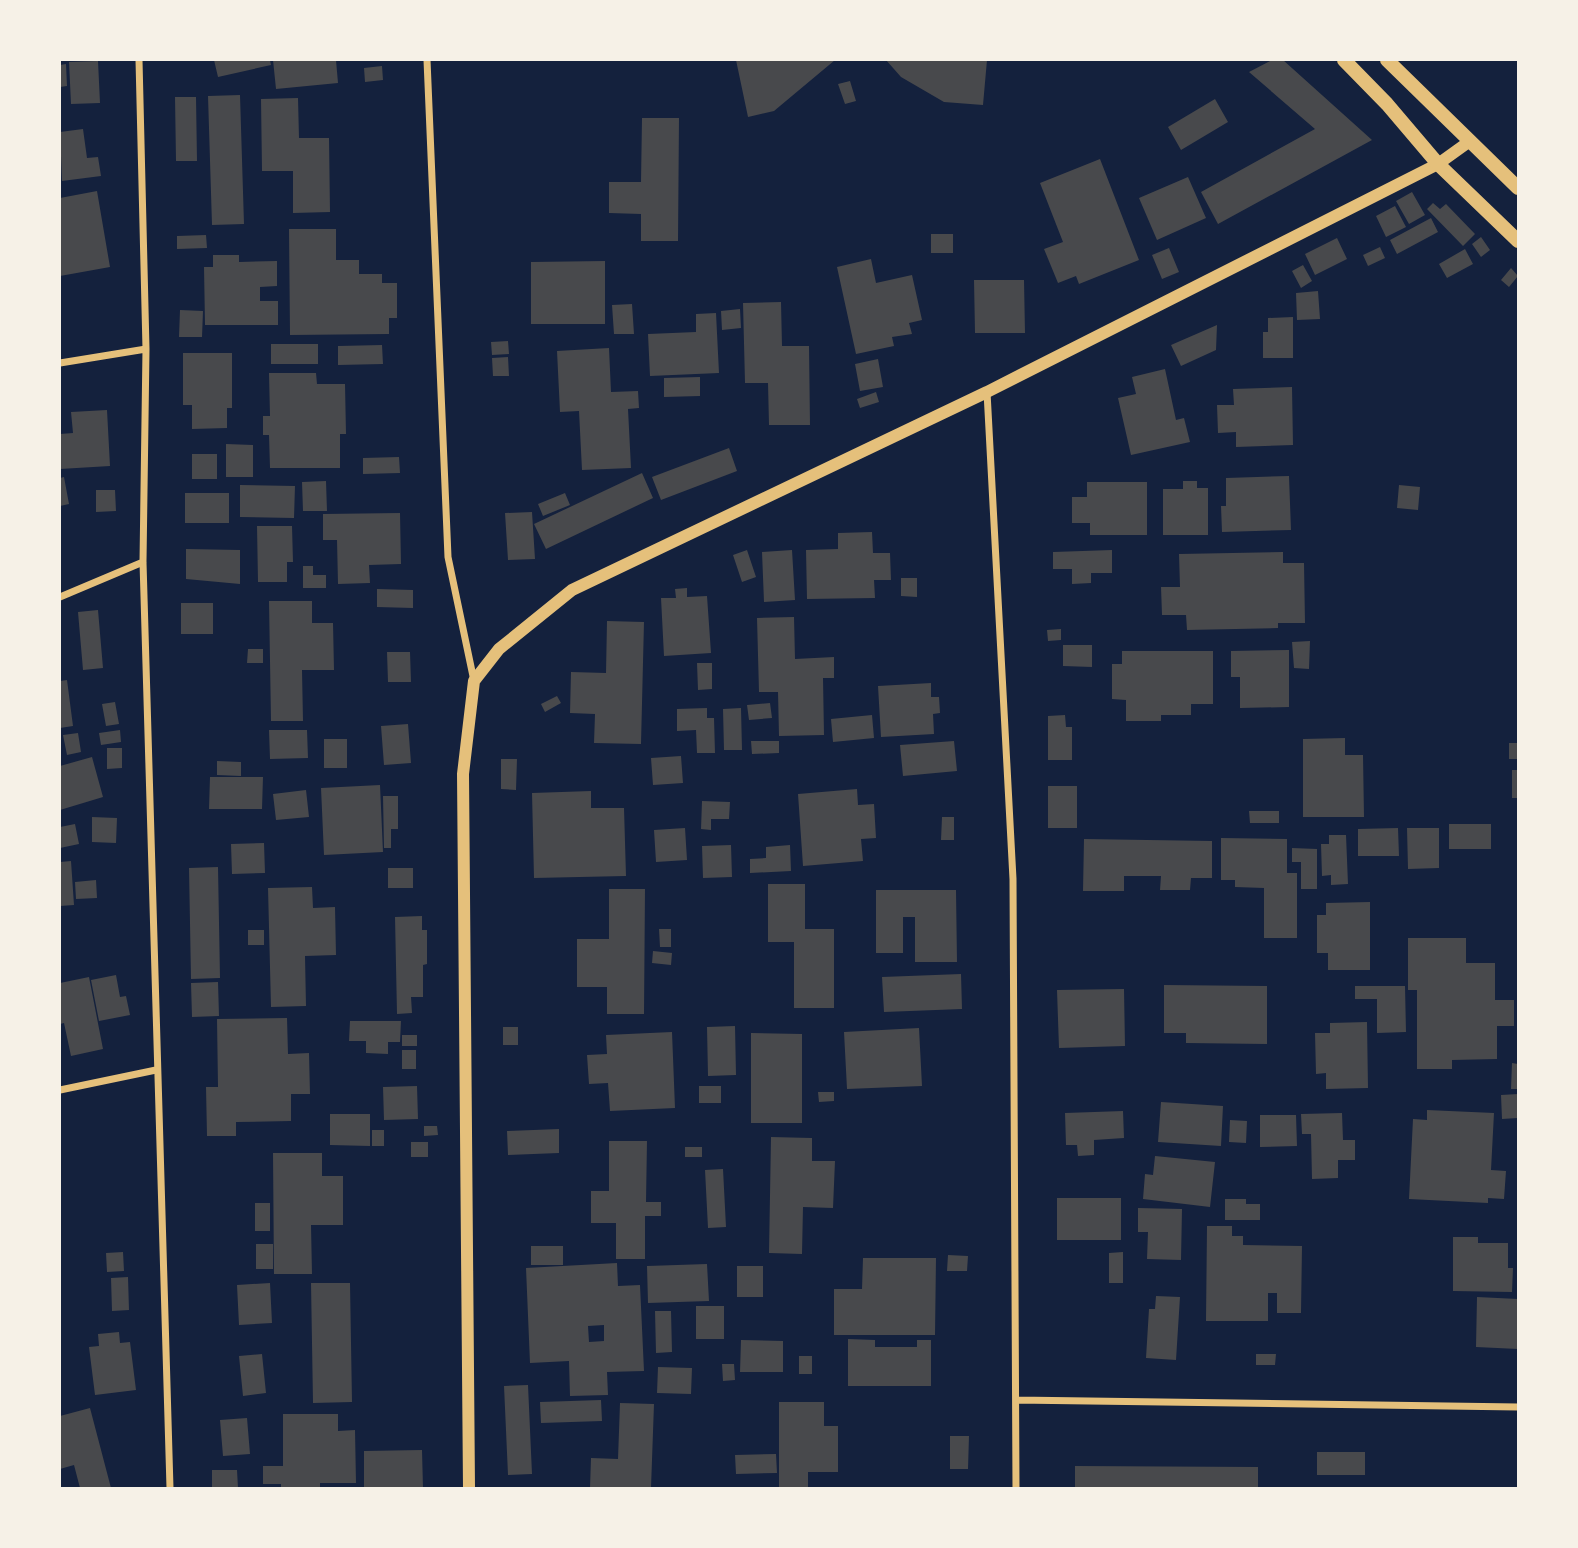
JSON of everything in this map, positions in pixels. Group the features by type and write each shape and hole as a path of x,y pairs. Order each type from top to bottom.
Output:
{"main road":[{"path":"1344,60 1387,103 1438,164 1518,241"},
{"path":"1387,60 1518,188"}],"street":[{"path":"139,60 146,349 143,562 170,1489"},
{"path":"427,60 448,557 474,681 463,774 469,1489"},
{"path":"474,681 499,649 572,590 987,392 1438,164 1470,141"},
{"path":"60,363 146,349"},
{"path":"987,392 1013,879 1016,1489"},
{"path":"60,597 143,562"},
{"path":"60,1090 156,1070"},
{"path":"1016,1400 1518,1408"}],"building":[{"path":"214,60 270,60 271,65 218,77"},
{"path":"273,60 336,60 338,83 276,89"},
{"path":"736,60 835,60 774,111 748,117"},
{"path":"886,60 987,60 983,105 944,102 901,77"},
{"path":"1272,60 1283,60 1372,140 1218,224 1201,192 1315,129 1249,72"},
{"path":"98,61 100,103 71,104 69,62"},
{"path":"66,64 67,86 60,87 60,65"},
{"path":"382,66 383,80 365,82 364,68"},
{"path":"850,81 856,101 845,104 838,84"},
{"path":"240,95 244,224 212,225 208,96"},
{"path":"175,97 196,97 197,161 176,161"},
{"path":"298,98 299,138 329,138 330,212 293,213 293,171 262,171 261,99"},
{"path":"1215,99 1228,122 1181,150 1168,127"},
{"path":"642,118 679,118 678,241 641,241 641,214 609,213 609,182 641,182"},
{"path":"83,129 87,158 98,157 101,176 62,181 60,132"},
{"path":"1100,159 1139,260 1079,284 1076,276 1058,283 1044,249 1063,242 1040,183"},
{"path":"1188,177 1206,218 1157,240 1139,198"},
{"path":"97,191 110,267 60,276 60,198"},
{"path":"1412,192 1425,215 1409,224 1396,201"},
{"path":"1433,203 1440,209 1446,204 1475,234 1463,246 1427,209"},
{"path":"1395,206 1406,227 1386,237 1376,216"},
{"path":"1431,218 1438,232 1397,254 1390,240"},
{"path":"289,229 336,229 336,260 359,260 359,274 382,274 382,283 397,283 397,318 389,318 389,334 290,335"},
{"path":"931,234 953,234 953,253 931,253"},
{"path":"206,235 207,248 177,249 177,236"},
{"path":"1481,237 1490,250 1481,257 1472,244"},
{"path":"1337,238 1347,259 1315,275 1305,254"},
{"path":"1380,247 1385,258 1368,266 1363,255"},
{"path":"1169,248 1179,272 1162,279 1152,255"},
{"path":"1465,249 1473,264 1447,278 1439,264"},
{"path":"213,255 239,255 239,262 277,261 277,286 260,287 260,301 278,301 278,325 205,325 204,267 213,267"},
{"path":"871,259 876,283 912,275 922,320 909,323 912,334 892,337 894,346 856,354 837,267"},
{"path":"605,261 605,324 531,324 531,262"},
{"path":"1303,265 1312,281 1301,288 1292,271"},
{"path":"1511,268 1518,276 1509,287 1501,280"},
{"path":"974,280 1024,280 1025,333 975,333"},
{"path":"1318,291 1320,319 1297,320 1296,293"},
{"path":"781,302 782,346 809,346 810,425 769,425 768,383 745,383 743,303"},
{"path":"632,304 634,334 614,334 612,305"},
{"path":"740,309 741,328 722,330 721,311"},
{"path":"180,310 203,311 202,337 179,337"},
{"path":"716,313 719,373 650,376 648,334 696,332 696,314"},
{"path":"1293,317 1293,358 1263,358 1263,332 1268,332 1268,318"},
{"path":"1217,325 1216,350 1181,366 1171,345"},
{"path":"508,341 509,354 492,355 491,342"},
{"path":"271,344 318,344 318,364 271,364"},
{"path":"382,345 383,364 338,365 338,346"},
{"path":"609,348 611,392 638,391 639,408 628,409 631,468 582,470 579,411 560,412 557,351"},
{"path":"183,353 232,353 232,408 227,408 227,428 192,429 192,405 183,405"},
{"path":"508,357 509,376 493,376 492,358"},
{"path":"878,359 883,387 860,391 855,364"},
{"path":"1165,369 1176,420 1184,418 1190,442 1131,455 1118,398 1136,394 1132,377"},
{"path":"269,373 316,373 317,384 345,384 346,434 340,434 340,468 270,468 269,435 263,435 263,416 270,416"},
{"path":"700,377 700,396 664,397 664,378"},
{"path":"1292,387 1293,445 1236,447 1236,432 1218,433 1217,405 1234,405 1233,389"},
{"path":"876,392 879,402 860,408 857,399"},
{"path":"107,410 110,466 60,469 60,434 73,433 71,412"},
{"path":"226,444 253,445 253,477 226,477"},
{"path":"729,448 737,471 661,500 652,477"},
{"path":"192,454 217,454 217,479 192,479"},
{"path":"399,457 400,473 363,474 363,458"},
{"path":"642,473 653,498 546,549 534,524"},
{"path":"1289,476 1291,530 1222,532 1221,506 1226,506 1226,478"},
{"path":"64,477 69,504 60,506 60,478"},
{"path":"326,481 327,511 303,511 302,482"},
{"path":"1183,481 1197,481 1197,488 1208,488 1208,535 1163,535 1163,489 1183,489"},
{"path":"1087,482 1147,482 1147,535 1090,535 1090,523 1072,523 1072,497 1087,497"},
{"path":"240,485 295,486 294,518 240,517"},
{"path":"1399,485 1420,487 1418,510 1397,508"},
{"path":"96,490 115,490 116,511 96,512"},
{"path":"185,493 229,493 229,523 185,523"},
{"path":"565,493 570,505 543,516 538,504"},
{"path":"532,512 535,559 508,560 505,513"},
{"path":"400,513 401,564 369,565 370,583 338,584 337,540 323,540 323,514"},
{"path":"257,526 292,526 293,562 287,562 287,582 258,582"},
{"path":"872,532 873,553 890,553 891,580 874,580 875,598 807,599 806,550 838,549 838,533"},
{"path":"186,549 240,550 240,584 186,579"},
{"path":"747,550 756,577 742,582 733,555"},
{"path":"792,550 795,600 764,602 762,552"},
{"path":"1112,550 1112,573 1091,573 1091,583 1072,584 1072,569 1053,569 1053,552"},
{"path":"1283,552 1283,563 1304,563 1305,623 1278,623 1278,628 1187,630 1186,615 1162,615 1161,587 1180,587 1179,554"},
{"path":"303,566 313,566 313,575 326,575 326,588 303,588"},
{"path":"901,578 917,578 917,597 901,596"},
{"path":"687,588 687,597 707,596 711,653 664,656 661,598 676,598 675,589"},
{"path":"377,589 413,590 413,608 377,607"},
{"path":"269,601 312,601 312,623 333,623 334,670 302,670 303,721 271,721"},
{"path":"181,603 213,603 213,634 181,634"},
{"path":"98,610 103,668 83,670 78,612"},
{"path":"794,617 795,659 834,657 834,678 823,678 824,735 779,736 778,692 759,692 757,618"},
{"path":"607,621 644,622 641,744 594,743 595,714 570,713 571,672 606,673"},
{"path":"1061,629 1061,640 1048,641 1047,630"},
{"path":"1310,641 1309,669 1294,668 1292,642"},
{"path":"1063,645 1092,645 1092,667 1063,666"},
{"path":"248,649 263,649 263,663 247,663"},
{"path":"1289,650 1289,707 1240,708 1240,677 1231,677 1231,651"},
{"path":"1122,651 1213,651 1213,704 1191,704 1191,715 1161,715 1161,721 1126,721 1126,700 1112,699 1112,664 1122,664"},
{"path":"387,652 410,652 411,682 388,682"},
{"path":"697,663 712,663 712,689 698,690"},
{"path":"67,680 73,726 60,728 60,681"},
{"path":"931,683 931,697 939,697 940,713 933,714 934,734 881,737 878,686"},
{"path":"557,696 561,703 545,712 541,704"},
{"path":"115,702 119,724 106,726 102,704"},
{"path":"770,703 772,718 749,720 747,705"},
{"path":"707,708 707,718 714,718 715,753 697,753 696,730 677,731 677,709"},
{"path":"741,708 742,750 724,750 723,709"},
{"path":"872,715 874,738 833,742 831,719"},
{"path":"1065,715 1066,727 1072,727 1072,760 1048,760 1048,716"},
{"path":"408,724 411,763 384,765 381,726"},
{"path":"120,730 121,742 101,745 99,733"},
{"path":"269,730 307,730 308,758 270,759"},
{"path":"78,733 81,752 67,755 63,735"},
{"path":"1345,738 1345,755 1363,755 1364,817 1303,817 1303,739"},
{"path":"324,739 347,739 347,768 324,768"},
{"path":"751,741 779,741 779,753 752,754"},
{"path":"954,741 957,771 903,776 900,745"},
{"path":"1509,743 1518,743 1518,759 1509,759"},
{"path":"107,748 122,748 122,768 107,769"},
{"path":"681,756 683,783 653,785 651,758"},
{"path":"92,757 103,797 60,810 60,766"},
{"path":"501,759 517,759 516,790 501,789"},
{"path":"217,761 241,762 241,776 217,775"},
{"path":"1512,770 1518,770 1518,798 1512,798"},
{"path":"210,777 263,777 262,809 209,809"},
{"path":"380,785 383,852 324,855 321,788"},
{"path":"1048,786 1077,786 1077,828 1048,828"},
{"path":"857,789 858,805 874,804 876,838 861,839 863,861 803,866 798,794"},
{"path":"306,790 309,817 276,820 273,794"},
{"path":"591,791 591,808 624,808 626,876 534,878 532,793"},
{"path":"383,796 398,796 398,829 391,829 391,848 384,848"},
{"path":"702,801 730,802 729,819 711,819 711,830 701,829"},
{"path":"1249,811 1279,811 1279,823 1250,823"},
{"path":"92,817 117,818 116,843 92,842"},
{"path":"942,817 954,817 954,840 941,840"},
{"path":"75,824 79,844 60,848 60,827"},
{"path":"1449,824 1491,824 1491,849 1449,849"},
{"path":"685,828 687,860 656,862 654,830"},
{"path":"1398,828 1399,856 1358,856 1358,829"},
{"path":"1407,828 1439,828 1439,868 1408,869"},
{"path":"1329,835 1346,835 1348,884 1331,885 1331,875 1322,876 1321,844 1329,844"},
{"path":"1221,838 1287,839 1287,873 1297,873 1297,938 1264,938 1264,888 1235,887 1235,880 1221,880"},
{"path":"1084,839 1212,841 1212,878 1191,878 1190,890 1160,890 1161,876 1124,876 1124,891 1083,891"},
{"path":"264,843 265,873 232,874 231,844"},
{"path":"731,845 732,877 703,878 702,846"},
{"path":"790,845 791,871 750,873 750,859 766,858 766,847"},
{"path":"1292,848 1317,849 1317,889 1301,889 1301,862 1292,862"},
{"path":"71,861 74,905 60,906 60,862"},
{"path":"218,867 220,978 191,979 189,868"},
{"path":"388,868 413,868 413,888 388,888"},
{"path":"96,880 97,898 76,899 75,882"},
{"path":"768,884 805,884 805,929 834,929 834,1008 794,1008 794,942 768,942"},
{"path":"312,887 313,908 335,907 336,955 305,956 306,1006 271,1007 268,888"},
{"path":"609,889 645,889 644,1014 607,1014 607,987 577,987 577,939 609,939"},
{"path":"876,890 956,890 957,962 915,962 915,917 903,917 903,953 876,953"},
{"path":"1370,902 1370,970 1328,970 1328,953 1317,953 1317,915 1326,915 1326,903"},
{"path":"422,916 422,930 427,930 423,997 411,997 412,1013 397,1014 395,917"},
{"path":"659,929 671,929 671,947 660,947"},
{"path":"248,930 264,930 264,945 248,945"},
{"path":"1408,938 1466,938 1466,963 1495,963 1495,1000 1514,1000 1514,1026 1497,1026 1497,1059 1452,1060 1452,1069 1417,1069 1417,990 1408,990"},
{"path":"653,951 672,953 671,965 652,963"},
{"path":"961,974 962,1009 884,1012 882,977"},
{"path":"116,975 120,997 126,996 130,1015 99,1021 91,980"},
{"path":"89,977 103,1049 71,1056 64,1023 60,1024 60,983"},
{"path":"218,982 219,1016 192,1017 191,983"},
{"path":"1164,985 1267,986 1267,1044 1186,1043 1186,1033 1164,1033"},
{"path":"1355,986 1405,986 1406,1032 1377,1033 1377,999 1355,999"},
{"path":"1124,989 1125,1046 1059,1048 1057,990"},
{"path":"287,1018 288,1054 309,1053 310,1094 291,1094 291,1121 236,1122 236,1136 207,1136 206,1087 218,1087 217,1019"},
{"path":"350,1021 401,1021 400,1042 388,1042 388,1054 366,1053 366,1041 349,1041"},
{"path":"1367,1022 1368,1088 1326,1089 1326,1073 1316,1074 1315,1033 1330,1033 1330,1023"},
{"path":"735,1026 736,1075 708,1076 707,1027"},
{"path":"503,1027 518,1027 518,1045 503,1045"},
{"path":"919,1028 922,1086 847,1089 844,1032"},
{"path":"672,1032 675,1108 610,1111 608,1083 589,1084 587,1055 607,1054 606,1035"},
{"path":"751,1033 802,1034 802,1123 751,1123"},
{"path":"402,1035 417,1035 417,1046 402,1046"},
{"path":"402,1050 416,1050 416,1069 402,1069"},
{"path":"1512,1063 1518,1064 1518,1089 1511,1089"},
{"path":"417,1086 418,1119 384,1120 383,1087"},
{"path":"699,1086 721,1086 721,1103 699,1103"},
{"path":"818,1092 834,1092 834,1101 819,1102"},
{"path":"1518,1094 1518,1118 1502,1119 1501,1095"},
{"path":"1161,1102 1223,1106 1221,1146 1158,1142"},
{"path":"1427,1110 1494,1113 1491,1170 1506,1171 1504,1199 1488,1198 1488,1203 1409,1199 1413,1119 1427,1120"},
{"path":"1123,1111 1124,1138 1094,1140 1094,1155 1078,1156 1077,1145 1066,1145 1065,1113"},
{"path":"1342,1113 1343,1140 1355,1140 1355,1160 1338,1160 1338,1178 1312,1179 1311,1134 1302,1134 1301,1114"},
{"path":"330,1114 370,1114 370,1146 330,1145"},
{"path":"1260,1115 1296,1115 1297,1146 1260,1147"},
{"path":"1230,1120 1247,1121 1246,1143 1229,1142"},
{"path":"424,1126 437,1126 438,1135 424,1136"},
{"path":"559,1129 559,1153 508,1155 507,1131"},
{"path":"372,1130 384,1130 384,1146 372,1146"},
{"path":"771,1137 812,1138 812,1161 835,1161 833,1208 803,1207 802,1254 769,1253"},
{"path":"609,1141 647,1141 646,1202 661,1202 661,1216 645,1216 645,1259 616,1259 616,1223 591,1223 591,1191 609,1191"},
{"path":"411,1142 428,1142 428,1157 411,1157"},
{"path":"685,1147 702,1147 702,1157 685,1157"},
{"path":"273,1153 322,1153 322,1176 343,1176 343,1225 311,1225 312,1274 274,1274"},
{"path":"1155,1156 1215,1162 1210,1207 1143,1199 1145,1174 1153,1175"},
{"path":"723,1169 726,1227 708,1228 705,1170"},
{"path":"1057,1198 1121,1198 1121,1240 1057,1240"},
{"path":"1225,1199 1246,1199 1246,1204 1260,1204 1260,1220 1225,1220"},
{"path":"255,1203 270,1203 270,1231 255,1231"},
{"path":"1138,1208 1182,1209 1181,1260 1147,1259 1148,1232 1138,1232"},
{"path":"1207,1226 1232,1226 1232,1236 1243,1236 1243,1245 1302,1246 1301,1313 1277,1313 1277,1293 1268,1293 1268,1321 1206,1321"},
{"path":"1453,1237 1478,1237 1478,1243 1508,1243 1508,1268 1513,1268 1512,1292 1453,1291"},
{"path":"256,1244 273,1244 273,1269 256,1269"},
{"path":"531,1246 563,1246 563,1265 531,1265"},
{"path":"123,1252 124,1271 107,1272 106,1253"},
{"path":"1123,1252 1123,1283 1109,1283 1109,1253"},
{"path":"948,1255 968,1256 967,1271 947,1271"},
{"path":"863,1258 936,1258 935,1335 834,1335 834,1289 862,1289"},
{"path":"617,1263 618,1286 640,1285 644,1371 607,1372 608,1395 570,1396 569,1361 530,1363 526,1268","holes":["604,1325 604,1341 589,1342 588,1326"]},
{"path":"707,1264 709,1301 648,1303 647,1266"},
{"path":"737,1266 763,1266 763,1297 737,1297"},
{"path":"128,1277 129,1310 112,1311 111,1278"},
{"path":"270,1283 272,1323 239,1325 237,1285"},
{"path":"311,1283 350,1283 352,1402 313,1403"},
{"path":"1156,1296 1180,1297 1176,1360 1146,1358 1149,1309 1155,1309"},
{"path":"1477,1297 1518,1299 1518,1349 1476,1347"},
{"path":"696,1306 724,1306 724,1339 696,1339"},
{"path":"655,1311 671,1311 672,1352 656,1353"},
{"path":"119,1332 120,1343 130,1342 136,1390 95,1395 89,1347 99,1346 98,1334"},
{"path":"848,1339 875,1340 875,1347 917,1347 917,1340 931,1340 931,1386 848,1386"},
{"path":"741,1340 783,1341 783,1372 740,1372"},
{"path":"262,1354 266,1393 243,1396 239,1356"},
{"path":"1256,1354 1276,1354 1275,1365 1256,1365"},
{"path":"799,1356 812,1356 812,1374 799,1374"},
{"path":"722,1364 734,1364 735,1380 723,1381"},
{"path":"658,1367 692,1368 691,1394 657,1393"},
{"path":"528,1385 532,1474 508,1475 504,1386"},
{"path":"601,1400 602,1421 541,1423 540,1402"},
{"path":"779,1402 824,1402 824,1426 838,1426 838,1472 808,1472 808,1488 779,1488"},
{"path":"620,1403 654,1404 651,1488 590,1488 591,1458 618,1459"},
{"path":"90,1408 111,1488 80,1488 74,1465 60,1469 60,1416"},
{"path":"283,1414 338,1414 338,1431 355,1430 356,1483 320,1483 320,1488 281,1488 281,1484 263,1484 263,1466 283,1466"},
{"path":"247,1418 250,1454 223,1456 220,1420"},
{"path":"950,1436 969,1436 968,1469 950,1469"},
{"path":"422,1450 423,1488 364,1488 364,1451"},
{"path":"1317,1452 1365,1452 1365,1475 1317,1475"},
{"path":"776,1454 777,1473 736,1474 735,1455"},
{"path":"1075,1466 1258,1467 1258,1488 1075,1488"},
{"path":"212,1470 237,1470 238,1488 212,1488"}]}
